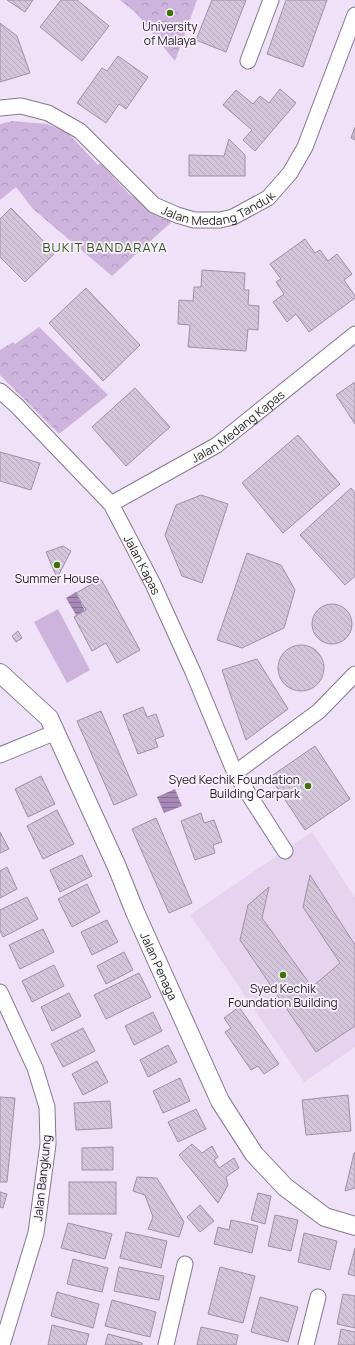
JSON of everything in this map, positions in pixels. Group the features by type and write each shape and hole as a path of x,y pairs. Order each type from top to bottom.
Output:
{"street":[{"path":"248,61 271,0"},
{"name":"Jalan Medang Tanduk","path":"0,108 21,106 48,114 80,131 154,205 177,215 194,220 220,220 233,217 268,198 290,173 305,146 355,15"},
{"name":"Jalan Medang Kapas","path":"111,504 217,445 355,334"},
{"name":"Jalan Kapas","path":"0,391 16,405 111,504 153,584 190,665 235,773 285,851"},
{"name":"Jalan Penaga","path":"0,674 50,718 220,1101 254,1154 285,1187 325,1217 355,1226"},
{"path":"235,773 319,712 355,674"},
{"path":"0,755 56,732"},
{"name":"Jalan Bangkung","path":"0,992 35,1068 47,1107 48,1144 36,1233 2,1345"},
{"path":"166,1345 185,1264"},
{"path":"306,1345 318,1297"}],"shaded area":[{"path":"76,592 85,611 76,615 66,598"},
{"path":"175,789 182,806 164,813 157,797"},
{"path":"312,832 355,898 355,1047 304,1082 190,915"}],"green space":[{"path":"120,0 197,0 175,61 136,13"},
{"path":"12,121 47,124 68,133 98,165 100,163 130,195 177,217 112,276 33,209 16,187 0,200 0,124"},
{"path":"39,327 108,395 59,434 0,375 0,350 13,342 15,344"},
{"path":"58,609 90,670 67,683 34,622"}],"building":[{"path":"7,0 33,0 25,12"},
{"path":"61,0 77,0 109,26 82,61 40,27"},
{"path":"212,0 246,0 226,52 196,40"},
{"path":"286,0 327,0 303,67 267,54"},
{"path":"0,23 17,36 30,73 0,82"},
{"path":"118,56 148,77 126,109 119,104 106,123 77,103 102,68 107,71"},
{"path":"280,89 296,103 255,151 243,140 252,130 223,105 236,90 253,104 260,96 269,103"},
{"path":"355,127 355,140 351,138"},
{"path":"229,139 245,155 245,176 189,176 189,155 224,156"},
{"path":"11,208 55,253 25,282 0,257 0,219"},
{"path":"305,239 315,253 320,250 328,261 337,254 352,274 344,280 355,296 355,298 309,332 296,314 287,322 273,302 284,294 276,282 281,279 270,264"},
{"path":"202,270 245,273 244,290 249,290 248,305 259,306 258,330 248,329 246,351 188,347 190,325 178,324 179,300 193,301 194,287 201,287"},
{"path":"86,288 140,345 103,381 49,323"},
{"path":"355,382 355,424 336,395"},
{"path":"135,388 170,427 126,466 92,427"},
{"path":"298,435 340,484 283,533 242,483"},
{"path":"0,452 40,463 31,490 0,481"},
{"path":"351,488 355,493 355,576 345,585 300,535"},
{"path":"201,495 228,504 202,583 182,576 165,535 176,505"},
{"name":"Summer House","path":"63,546 71,551 57,578 46,552"},
{"path":"247,553 281,565 295,590 284,628 242,648 217,640"},
{"path":"101,579 140,650 117,663 106,643 92,651 74,617 86,610 76,593"},
{"path":"336,604 343,607 349,613 352,624 351,632 343,641 336,644 328,644 321,641 313,632 312,620 315,613 324,605"},
{"path":"18,631 22,638 16,642 12,636"},
{"path":"296,645 306,645 314,649 320,655 324,663 324,673 320,681 314,687 306,691 296,691 288,687 282,681 278,673 278,663 282,655 288,649"},
{"path":"257,659 288,709 246,740 222,670"},
{"path":"143,707 147,717 156,714 164,736 155,739 158,747 138,754 123,715"},
{"path":"101,711 137,795 114,805 77,721"},
{"name":"Syed Kechik Foundation Building Carpark","path":"315,746 350,799 305,830 270,777"},
{"path":"41,776 55,804 28,817 15,789"},
{"path":"57,810 74,844 43,859 27,826"},
{"path":"201,813 204,823 214,820 222,842 213,845 215,853 195,860 181,821"},
{"path":"156,818 192,903 169,913 132,829"},
{"path":"0,832 9,849 0,853"},
{"path":"82,855 92,876 60,892 50,870"},
{"path":"7,867 17,889 0,898 0,871"},
{"name":"Syed Kechik Foundation Building","path":"310,875 355,945 355,1026 316,1052 240,940 248,905 269,887 262,918 312,987 340,963 303,907"},
{"path":"87,884 100,912 72,927 58,899"},
{"path":"27,897 38,919 3,937 0,931 0,910"},
{"path":"107,920 118,942 92,955 81,932"},
{"path":"43,929 54,952 20,969 9,945"},
{"path":"124,952 133,970 106,984 97,966"},
{"path":"54,965 64,986 32,1002 22,981"},
{"path":"139,973 151,997 106,1019 94,995"},
{"path":"69,993 81,1016 52,1031 41,1007"},
{"path":"239,1007 279,1064 264,1074 258,1066 251,1070 225,1032 231,1028 224,1018"},
{"path":"153,1012 162,1031 134,1045 125,1026"},
{"path":"83,1028 95,1051 63,1067 51,1044"},
{"path":"168,1045 177,1062 148,1077 140,1060"},
{"path":"97,1061 108,1082 83,1095 72,1074"},
{"path":"180,1078 190,1101 163,1113 153,1091"},
{"path":"348,1095 351,1131 306,1135 302,1100"},
{"path":"0,1097 15,1098 7,1182 0,1182"},
{"path":"110,1101 112,1128 76,1130 74,1103"},
{"path":"196,1109 206,1129 178,1142 168,1122"},
{"path":"192,1144 202,1153 212,1146 218,1157 214,1160 219,1168 234,1158 239,1168 226,1177 228,1185 218,1203 179,1155"},
{"path":"113,1147 113,1170 82,1170 82,1148"},
{"path":"354,1153 355,1188 345,1191"},
{"path":"137,1177 157,1178 184,1222 179,1237 148,1229 153,1217 145,1195 133,1191"},
{"path":"69,1182 116,1182 116,1214 69,1214"},
{"path":"0,1192 7,1194 3,1208 0,1207"},
{"path":"258,1193 271,1196 265,1224 251,1220"},
{"path":"200,1205 214,1221 200,1232 187,1217"},
{"path":"275,1215 298,1220 291,1251 268,1246"},
{"path":"231,1220 258,1226 252,1253 214,1244 218,1227 229,1230"},
{"path":"68,1223 112,1234 105,1259 61,1248"},
{"path":"126,1232 167,1241 161,1268 120,1258"},
{"path":"304,1233 337,1241 330,1270 298,1262"},
{"path":"355,1248 355,1276 348,1274"},
{"path":"73,1259 108,1268 102,1292 67,1284"},
{"path":"119,1267 164,1276 159,1300 114,1291"},
{"path":"220,1267 255,1276 243,1323 208,1314"},
{"path":"57,1292 99,1304 93,1328 51,1316"},
{"path":"343,1294 355,1296 355,1328 337,1324"},
{"path":"260,1297 298,1307 288,1342 251,1332"},
{"path":"112,1300 156,1312 150,1337 105,1326"},
{"path":"52,1325 89,1334 86,1345 48,1345"},
{"path":"201,1327 238,1335 236,1345 197,1345"},
{"path":"341,1329 355,1332 355,1345 338,1345"},
{"path":"108,1334 142,1343 142,1345 105,1345"}],"place":[{"name":"University of Malaya","path":"170,13"},
{"name":"Summer House","path":"57,565"},
{"name":"Syed Kechik Foundation Building Carpark","path":"308,786"},
{"name":"Syed Kechik Foundation Building","path":"283,975"}],"district":[{"name":"BUKIT BANDARAYA","path":"105,247"}]}
